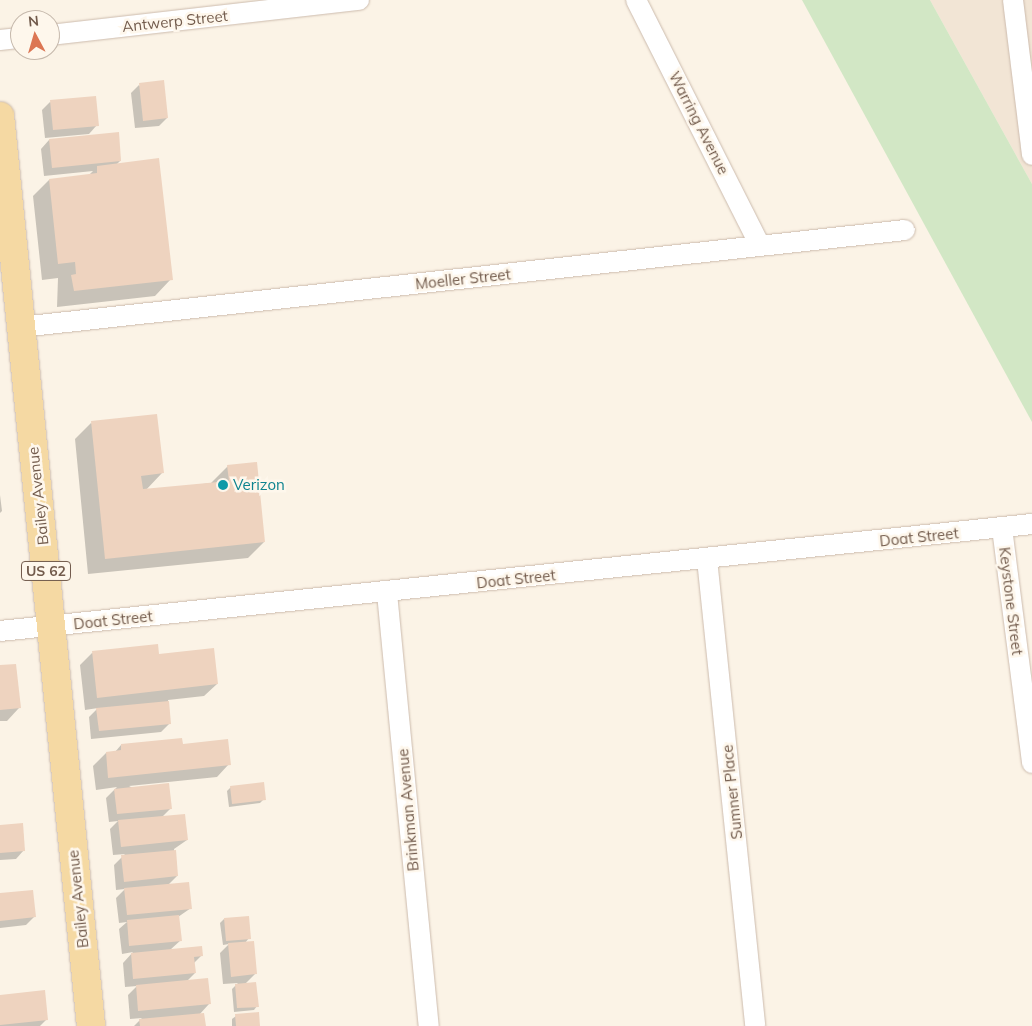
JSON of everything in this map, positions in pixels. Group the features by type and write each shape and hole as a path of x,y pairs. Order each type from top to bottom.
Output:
{"main road":[{"name":"Bailey Avenue","path":"0,116 91,1026"}],"street":[{"name":"Antwerp Street","path":"60,34 359,0"},
{"name":"Warring Avenue","path":"636,0 760,246"},
{"path":"1013,0 1032,155"},
{"name":"Moeller Street","path":"21,327 905,230"},
{"name":"Doat Street","path":"0,631 387,593 1032,524"},
{"name":"Keystone Street","path":"1002,528 1032,763"},
{"name":"Sumner Place","path":"707,559 755,1026"},
{"name":"Brinkman Avenue","path":"387,593 429,1026"}],"shaded area":[{"path":"930,0 1032,0 1032,184"}],"green space":[{"path":"802,0 930,0 1032,184 1032,422"}],"building":[{"path":"164,80 168,118 143,121 139,83"},
{"path":"96,96 99,126 53,130 50,100"},
{"path":"119,132 121,161 52,168 49,139"},
{"path":"159,158 173,280 74,291 71,275 76,274 75,262 58,264 49,179 97,173 97,166"},
{"name":"Verizon","path":"157,414 164,473 141,476 143,489 229,481 227,465 257,462 265,542 105,559 91,421"},
{"path":"158,644 159,654 214,648 218,684 97,698 92,651"},
{"path":"16,664 21,708 0,710 0,665"},
{"path":"169,701 171,724 99,731 96,708"},
{"path":"182,738 183,744 228,739 231,765 108,778 106,752 121,750 121,744"},
{"path":"264,782 266,800 232,804 230,786"},
{"path":"169,783 172,809 117,814 114,789"},
{"path":"185,814 188,840 121,847 118,820"},
{"path":"23,823 25,851 0,853 0,825"},
{"path":"176,850 178,876 124,882 121,855"},
{"path":"189,882 192,909 127,915 124,888"},
{"path":"33,890 36,917 0,921 0,893"},
{"path":"179,915 182,941 129,946 127,920"},
{"path":"249,916 251,939 226,941 224,918"},
{"path":"254,941 257,974 231,977 228,943"},
{"path":"202,946 203,956 194,957 196,973 133,979 131,953"},
{"path":"208,978 211,1004 138,1011 136,985"},
{"path":"256,982 259,1007 237,1008 235,984"},
{"path":"45,990 48,1020 0,1025 0,995"},
{"path":"259,1012 260,1026 236,1026 235,1014"},
{"path":"204,1013 206,1026 140,1026 139,1019"}],"place":[{"name":"Verizon","path":"223,485"}]}
